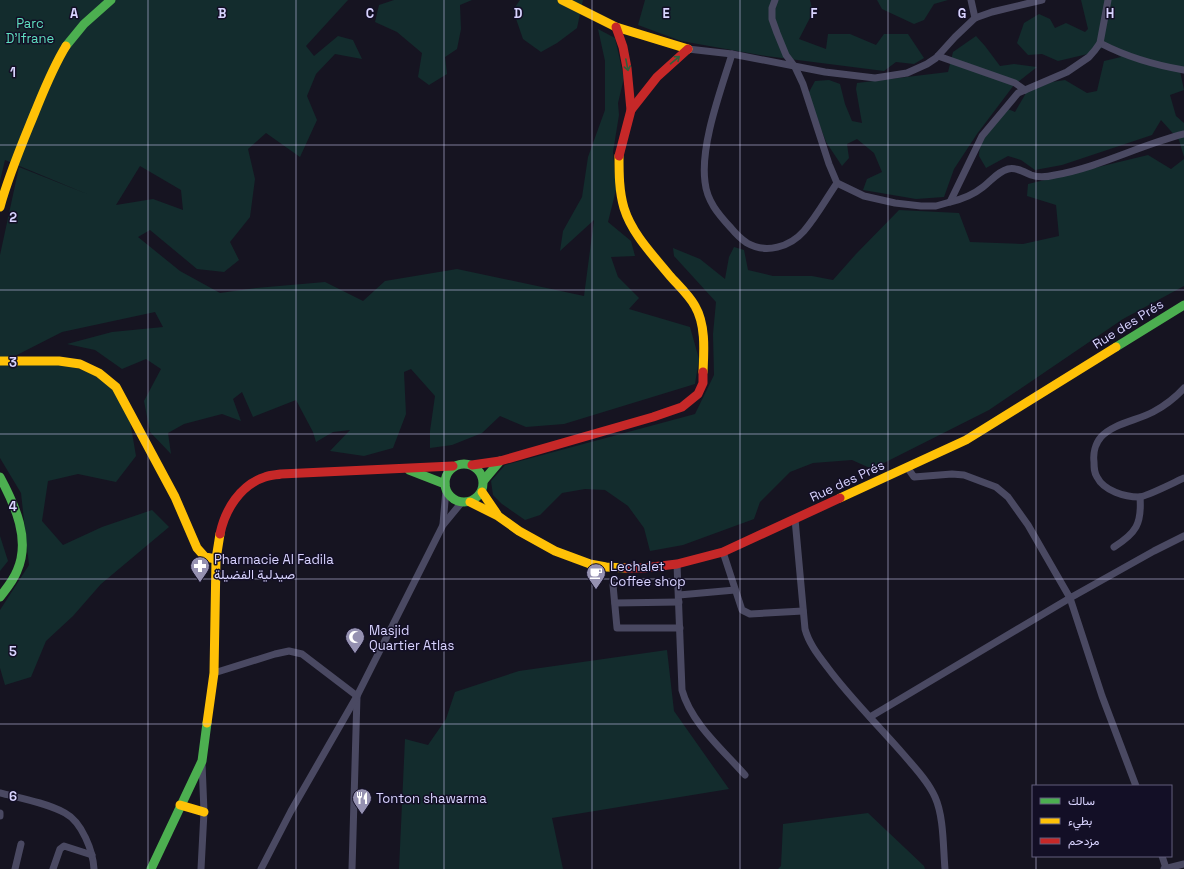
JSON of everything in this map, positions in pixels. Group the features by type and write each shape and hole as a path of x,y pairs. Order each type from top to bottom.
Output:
{"street":[{"path":"0,207 10,174 48,79 57,62 66,46 78,30 97,11 111,0"},
{"path":"562,0 616,27 688,49 732,54 795,67 875,78 906,73 927,64 938,56 975,18 992,12 1042,0"},
{"path":"775,0 772,8 772,18 776,33 786,55 795,67 803,84 828,164 837,183 864,196 895,203 936,206 970,196 999,173 1010,169 1020,170 1044,177 1056,175 1091,166 1184,134"},
{"path":"971,0 975,18"},
{"path":"950,202 982,136 1018,93 1067,72 1089,57 1100,43 1108,0"},
{"path":"472,465 500,461 653,417 682,407 698,394 703,383 704,346 701,322 695,306 645,246 624,208 619,182 619,155 631,110 627,68 616,27"},
{"path":"1100,43 1131,57 1184,70"},
{"path":"631,110 657,77 688,49"},
{"path":"732,54 711,125 706,151 705,181 712,206 719,215 737,235 746,242 753,246 770,249 794,240 804,231 837,183"},
{"path":"938,56 1015,83 1025,90"},
{"name":"Rue des Prés","path":"466,502 498,516 519,531 555,551 590,564 606,567 644,568 677,564 723,552 966,440 1184,304"},
{"path":"0,361 59,361 80,364 100,373 116,387 175,497 197,548 205,557 216,559"},
{"path":"1184,388 1175,398 1152,412 1128,421 1102,436 1096,444 1093,457 1094,472 1101,483 1113,491 1128,495 1140,497 1184,478"},
{"path":"484,480 500,461"},
{"path":"201,869 204,812 202,761 214,673 216,559 224,517 231,505 246,488 265,477 281,474 406,469 453,466 466,463 478,468 484,480 482,492 477,498 466,502 443,525 357,696 291,811 261,869"},
{"path":"443,525 445,477 453,466"},
{"path":"907,466 914,477 952,474 964,475 996,487 1008,497 1028,525 1070,598 1102,696 1136,785"},
{"path":"406,469 445,487 450,496 455,500 466,502"},
{"path":"0,477 12,499 21,526 22,552 16,574 0,597"},
{"name":"Rue des Prés","path":"482,492 498,516"},
{"path":"1114,547 1130,536 1138,523 1142,512 1140,497"},
{"path":"795,519 806,635 816,652 836,679 922,776 935,796 940,814 945,869"},
{"path":"870,717 1070,598 1184,536"},
{"path":"723,552 742,610 745,613 803,611"},
{"path":"677,564 682,690 685,700 697,721 745,775"},
{"path":"613,586 616,626 619,629 680,628"},
{"path":"615,603 679,598 735,590"},
{"path":"214,673 289,651 302,654 357,696"},
{"path":"352,869 357,696"},
{"path":"151,869 202,761"},
{"path":"0,793 28,800 67,814 82,832 89,845 94,869"},
{"path":"180,805 204,812"},
{"path":"15,869 20,844"},
{"path":"53,869 60,849 64,846 92,855"},
{"path":"1162,857 1165,869 1184,864"}],"green space":[{"name":"Parc D'Ifrane","path":"0,0 348,0 306,46 314,56 338,36 353,40 362,59 335,54 316,74 307,96 317,120 300,157 266,133 248,149 255,179 250,217 230,242 239,260 224,272 197,269 150,230 138,237 180,271 220,293 256,288 325,282 363,301 385,281 457,269 584,296 594,220 560,251 563,231 582,197 588,157 605,110 605,61 598,29 615,38 624,78 618,103 619,115 613,152 616,190 608,222 631,241 635,256 611,257 618,277 639,298 629,309 690,327 699,359 695,384 564,424 526,427 500,416 482,433 452,445 430,448 430,431 435,396 411,369 404,372 406,414 393,448 364,456 330,451 350,430 333,432 316,442 313,432 296,400 253,417 242,392 233,399 241,421 222,414 184,424 168,433 171,454 150,432 144,401 161,369 146,359 122,369 95,350 67,344 112,332 163,327 155,312 62,332 15,356 54,361 98,375 118,392 129,415 136,456 116,482 78,474 48,481 42,521 63,545 102,527 152,510 169,527 101,584 73,616 46,641 31,677 5,685 0,668 0,610 29,565 21,493 0,458 0,255 19,167 87,194 5,160 0,181","holes":["140,166 181,190 183,210 153,199 116,205"]},
{"path":"394,0 472,0 460,5 461,29 457,49 445,57 447,74 429,85 418,77 422,53 397,32 375,22 379,5"},
{"path":"520,0 583,0 577,28 557,43 541,52 523,39 513,10"},
{"path":"645,0 810,0 813,12 799,39 826,49 828,34 850,34 876,45 884,34 908,34 924,58 914,64 896,62 884,71 766,56 681,41 638,25"},
{"path":"877,0 948,0 934,4 924,20 914,24 882,9"},
{"path":"1081,0 1184,0 1184,69 1180,71 1184,90 1170,95 1176,116 1184,123 1184,157 1179,140 1161,120 1152,135 1062,165 1035,170 1021,160 1008,156 986,168 979,156 980,142 1008,109 1015,112 1026,93 1052,82 1065,80 1087,93 1097,91 1104,61 1121,57 1104,47 1092,53 1058,61 1042,54 1028,55 1017,43 1024,23 1039,14 1050,19 1055,28 1066,23 1085,32 1088,29"},
{"path":"976,36 1000,66 1014,64 1037,67 1014,85 977,134 954,169 944,197 916,199 863,190 867,179 882,172 874,153 857,139 847,144 849,158 842,166 826,142 808,94 815,81 829,80 840,84 845,104 852,121 862,123 856,89 857,83 948,72 953,52"},
{"path":"1148,155 1171,169 1184,159 1184,286 1123,319 989,410 872,469 852,460 813,463 790,472 760,502 754,519 683,545 650,551 644,528 628,506 605,490 585,489 562,493 540,515 525,520 502,504 493,495 491,481 505,465 695,414 714,375 713,334 716,302 674,256 673,248 700,259 725,279 729,257 734,247 744,250 748,270 773,276 812,276 833,280 899,210 959,213 970,242 1023,244 1059,236 1056,205 1027,196 1028,184"},
{"path":"0,536 8,561 0,571"},
{"path":"667,650 674,711 729,789 552,818 563,869 399,869 405,739 428,745 446,719 455,692 519,671"},
{"path":"868,813 924,866 925,869 778,869 781,866 783,824"}],"traffic: fast":[{"path":"66,46 84,24 111,0"},
{"path":"1116,347 1184,305"},
{"path":"484,480 500,461"},
{"path":"460,464 468,464 478,469 482,476 483,483 482,490 478,497 468,502 460,502 450,497 448,494 445,487 445,479 450,469 453,467 460,464"},
{"path":"409,470 445,484"},
{"path":"0,477 16,511 22,535 21,559 17,571 0,597"},
{"path":"151,869 202,761 207,723"}],"traffic: slow":[{"path":"562,0 616,27 688,49"},
{"path":"0,207 12,171 38,104 53,70 66,46"},
{"path":"619,156 621,195 624,208 632,227 650,252 690,298 699,313 704,338 703,372"},
{"path":"840,498 966,440 1116,347"},
{"path":"0,361 59,361 80,364 99,373 116,387 175,497 197,548 205,557 216,559"},
{"path":"482,492 497,514"},
{"path":"470,502 498,516 519,531 555,551 590,564 606,567 626,568"},
{"path":"207,723 214,673 216,559 220,534"},
{"path":"180,805 204,812"}],"traffic: jam":[{"path":"616,27 623,47 627,68 631,110 619,156"},
{"path":"631,110 657,77 688,49"},
{"path":"472,465 500,461 653,417 682,407 698,394 703,383 703,372"},
{"path":"220,534 226,516 241,492 256,481 267,476 281,474 453,466"},
{"path":"626,568 644,568 677,564 723,552 840,498"}],"place":[{"name":"Pharmacie Al Fadila صيدلية الفضيلة","path":"200,583"},
{"name":"Lechalet Coffee shop","path":"596,590"},
{"name":"Masjid Quartier Atlas","path":"355,654"},
{"name":"Tonton shawarma","path":"362,815"}]}
